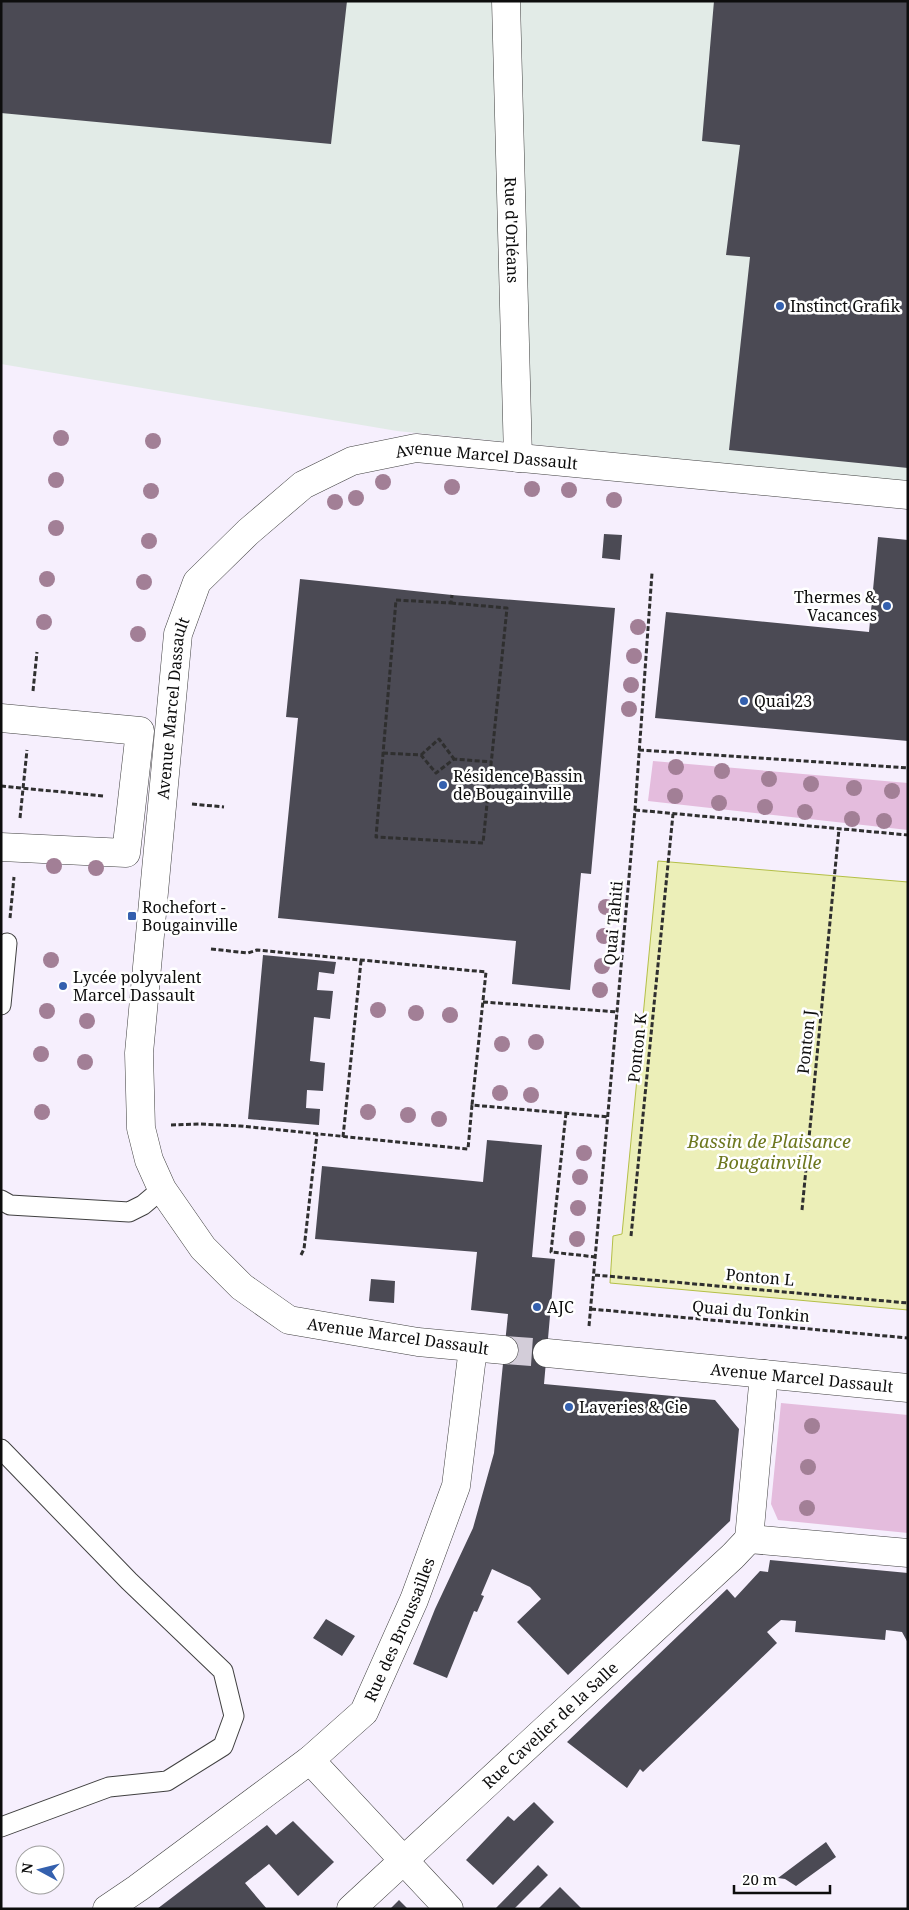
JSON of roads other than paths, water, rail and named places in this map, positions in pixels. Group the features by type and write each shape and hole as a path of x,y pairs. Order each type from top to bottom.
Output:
{"street":[{"name":"Rue d'Orléans","path":"506,1 518,458"},
{"name":"Avenue Marcel Dassault","path":"504,1350 473,1348 372,1335 289,1320 242,1288 204,1248 162,1189 149,1160 142,1128 139,1053 178,634 197,582 248,532 303,485 352,461 416,448 908,495"},
{"path":"1,718 140,731 126,853 9,847"},
{"name":"Rue des Broussailles","path":"107,1909 310,1760 364,1712 414,1600 456,1486 473,1348"},
{"name":"Avenue Marcel Dassault","path":"546,1354 908,1388"},
{"path":"764,1374 748,1539 908,1553"},
{"name":"Rue Cavelier de la Salle","path":"351,1909 733,1556 748,1539"},
{"path":"310,1760 449,1909"}],"lane":[{"path":"1,1005 8,943"},
{"path":"1,1200 10,1206 129,1212 143,1205 162,1189"},
{"path":"1,1449 128,1581 223,1672 234,1716 223,1746 167,1781 109,1787 1,1827"}],"water":[{"name":"Bassin de Plaisance Bougainville","path":"658,861 908,882 908,1310 610,1283 613,1236 622,1234"}],"tunnel":[{"path":"504,1350 547,1353"}],"place":[{"name":"Instinct Grafik","path":"780,306"},
{"name":"Thermes & Vacances","path":"887,606"},
{"name":"Quai 23","path":"744,701"},
{"name":"Résidence Bassin de Bougainville","path":"443,785"},
{"name":"Rochefort - Bougainville","path":"132,916"},
{"name":"Lycée polyvalent Marcel Dassault","path":"63,986"},
{"name":"AJC","path":"537,1307"},
{"name":"Laveries & Cie","path":"569,1407"}]}
